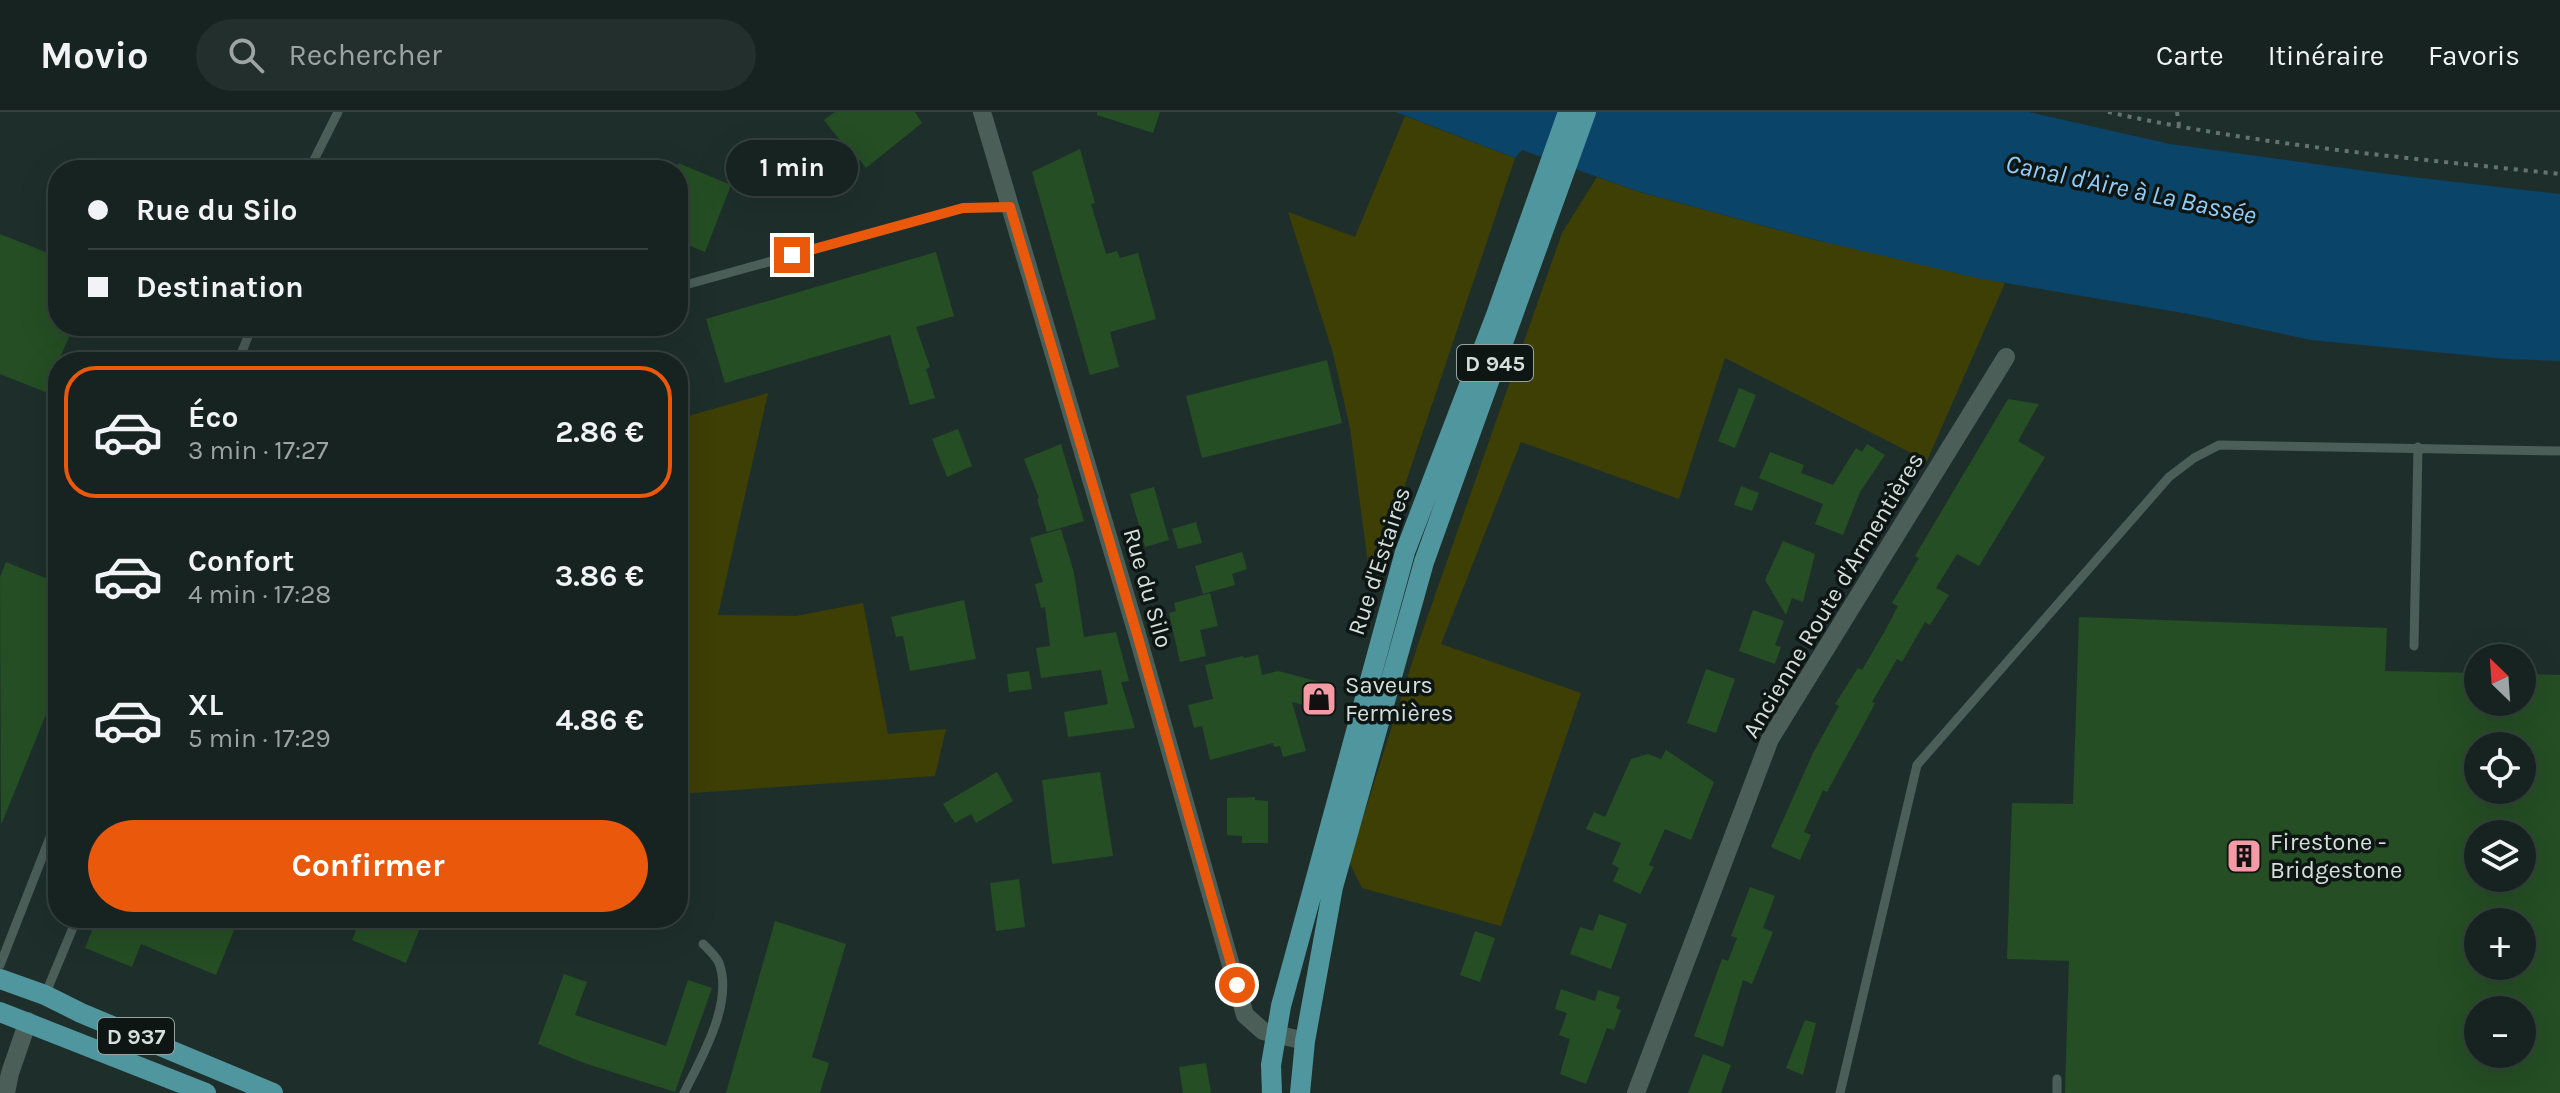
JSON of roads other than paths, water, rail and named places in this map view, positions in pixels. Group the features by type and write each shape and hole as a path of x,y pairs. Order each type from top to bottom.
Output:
{"main road":[{"name":"Rue d'Estaires","path":"1275,1036 1291,963 1405,552 1558,162 1568,112"},
{"name":"D 945","path":"1300,1093 1305,1041 1333,887 1424,562 1558,162 1586,112"},
{"name":"D 937","path":"0,979 45,995 273,1093"},
{"name":"D 937","path":"0,1012 206,1093"},
{"name":"D 945","path":"1272,1093 1271,1065 1275,1036"}],"street":[{"name":"Rue du Silo","path":"982,112 1137,634 1245,1015 1263,1031 1305,1041"},
{"name":"Ancienne Route d'Armentières","path":"1636,1093 1770,739 2006,357"},
{"path":"6,1093 28,1021"}],"lane":[{"path":"314,160 338,112"},
{"path":"688,284 963,208 1010,207"},
{"path":"1840,1093 1907,797 1917,765 2169,477 2194,458 2219,445 2560,451"},
{"path":"2414,646 2418,447"},
{"path":"0,965 48,843"},
{"path":"45,995 73,928"},
{"path":"684,1093 713,1033 723,991 718,962 703,944"},
{"path":"2057,1079 2057,1093"}],"water":[{"name":"Canal d'Aire à La Bassée","path":"1396,112 2029,112 2170,144 2560,194 2560,361 2507,359 2311,340 2189,314 1982,279 1816,240 1640,192 1522,150 1515,158"}],"place":[{"name":"Saveurs Fermières","path":"1319,699"},
{"name":"Firestone - Bridgestone","path":"2244,856"}]}
